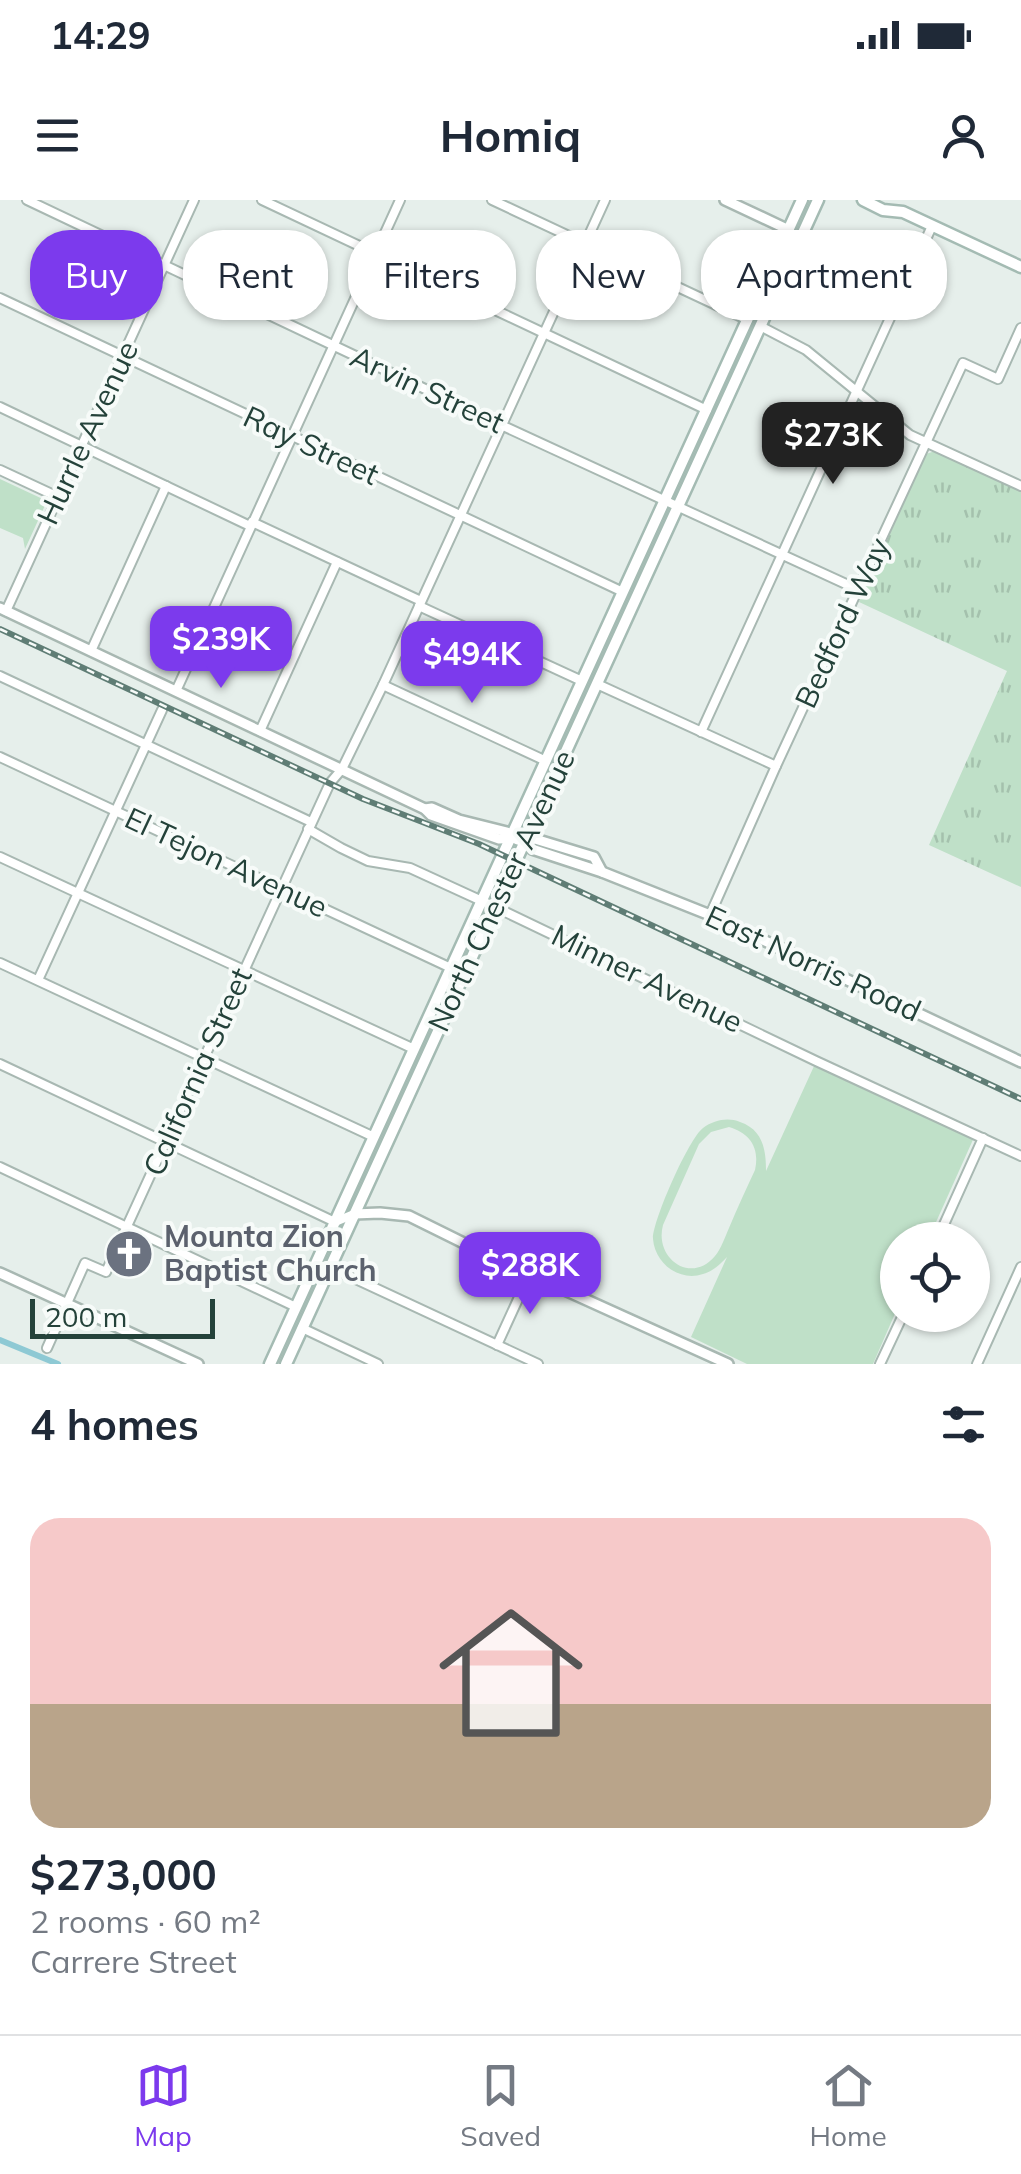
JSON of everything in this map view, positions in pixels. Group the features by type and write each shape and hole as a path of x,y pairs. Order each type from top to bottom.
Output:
{"main road":[{"name":"North Chester Avenue","path":"789,230 802,200"},
{"name":"North Chester Avenue","path":"286,1364 818,200"},
{"path":"863,200 883,210 903,212"},
{"path":"888,200 903,212 1021,266"},
{"name":"North Chester Avenue","path":"270,1364 748,320"},
{"path":"748,320 748,353"},
{"path":"594,656 592,678 597,684"},
{"path":"299,1301 302,1328"}],"street":[{"name":"Arvin Street","path":"27,200 858,590"},
{"name":"Hurrle Avenue","path":"3,610 194,200"},
{"path":"262,200 348,241"},
{"path":"386,230 400,200"},
{"path":"492,200 555,230"},
{"name":"California Street","path":"591,230 605,200"},
{"path":"724,200 789,230"},
{"path":"701,732 932,226"},
{"name":"Ray Street","path":"0,298 623,592"},
{"path":"176,691 348,312"},
{"path":"514,320 706,410"},
{"name":"California Street","path":"47,1348 85,1263 106,1272 310,825 383,686 550,320"},
{"path":"760,326 806,350 900,428 1021,486"},
{"name":"Bedford Way","path":"710,914 963,362 998,379 1021,328"},
{"path":"0,407 337,562 582,682"},
{"path":"0,470 58,497"},
{"path":"90,651 166,486"},
{"path":"260,730 337,562"},
{"name":"East Norris Road","path":"3,610 342,769 425,809 430,815 499,840 526,842 532,850 710,914 1021,1062"},
{"name":"Minner Avenue","path":"0,676 310,825 341,848 368,861 410,868 495,906 1021,1156"},
{"path":"597,684 776,766"},
{"path":"383,686 546,761"},
{"path":"38,980 162,710"},
{"name":"El Tejon Avenue","path":"0,757 451,968"},
{"path":"0,857 414,1049"},
{"path":"0,962 374,1137"},
{"path":"0,1064 335,1222 354,1214 409,1216 707,1360 728,1364"},
{"path":"944,1222 983,1138"},
{"path":"0,1167 127,1228 299,1301"},
{"path":"330,1267 538,1364"},
{"path":"977,1364 1021,1267"},
{"path":"496,1345 530,1272"},
{"path":"0,1274 198,1364"},
{"path":"302,1328 378,1364"},
{"path":"880,1364 894,1332"}],"green space":[{"path":"935,451 1021,490 1021,887 929,845 1007,671 859,602 926,454"},
{"path":"0,479 47,501 25,549 23,538 0,528"},
{"path":"815,1064 976,1133 936,1222 880,1222 880,1332 887,1332 873,1364 747,1364 691,1337 727,1257 711,1271 694,1276 670,1269 655,1248 658,1216 689,1147 707,1125 735,1120 754,1130 764,1149 766,1171","holes":["729,1127 748,1137 755,1148 755,1170 723,1243 706,1264 695,1268 677,1264 664,1248 663,1225 699,1144 711,1132"]}],"waterway":[{"path":"0,1340 58,1364"}],"railway":[{"path":"0,629 363,799 479,844 1021,1099"}],"place":[{"name":"Mounta Zion Baptist Church","path":"129,1254"}]}
